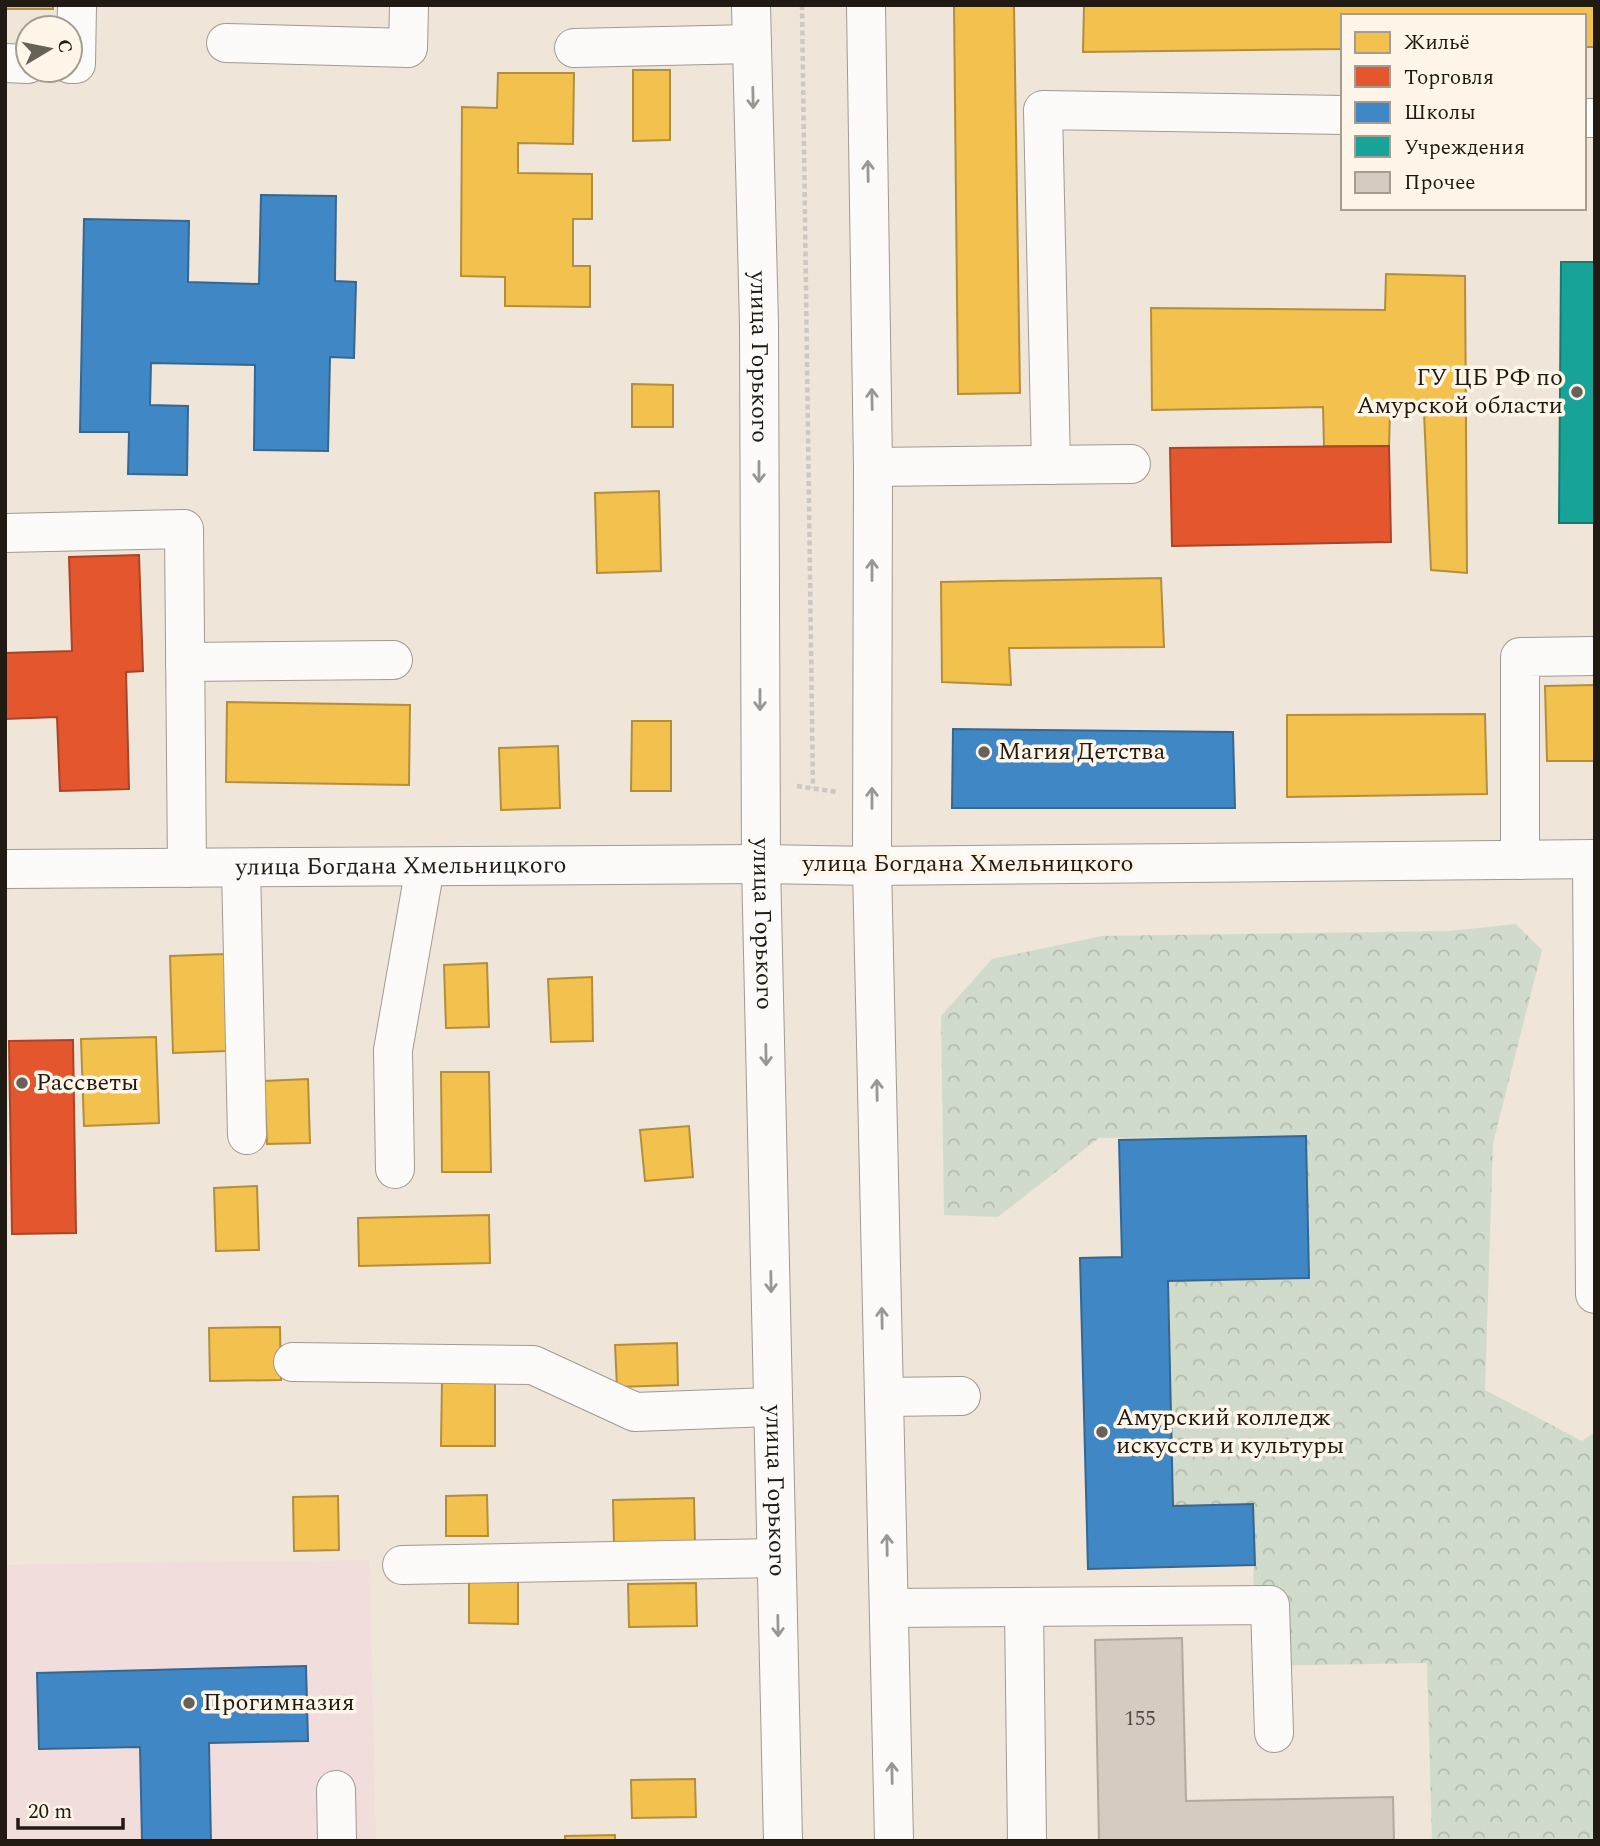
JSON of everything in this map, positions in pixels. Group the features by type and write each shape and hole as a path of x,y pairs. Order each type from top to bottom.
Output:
{"main road":[{"path":"226,43 408,48 409,5"},
{"name":"улица Горького","path":"751,5 759,325 761,864 783,1841"},
{"path":"866,5 873,467 872,866 894,1841"},
{"path":"574,48 752,44"},
{"path":"1051,465 1043,110 1341,115"},
{"path":"873,467 1131,464"},
{"path":"5,533 184,528 187,868"},
{"path":"1520,860 1520,657 1595,656"},
{"path":"185,662 393,660"},
{"path":"1593,859 1595,1294"},
{"name":"улица Богдана Хмельницкого","path":"5,869 761,864 872,866 1593,859"},
{"path":"395,1169 393,1050 425,867"},
{"path":"242,868 247,1135"},
{"path":"293,1362 533,1365 635,1412 774,1407"},
{"path":"884,1397 961,1396"},
{"path":"402,1565 776,1558"},
{"path":"889,1608 1270,1605 1274,1733"},
{"path":"1024,1607 1027,1841"},
{"path":"336,1790 337,1841"}],"path":[{"path":"802,5 813,788"},
{"path":"787,785 838,792"}],"shaded area":[{"name":"Прогимназия","path":"369,1560 376,1841 5,1841 5,1565"}],"green space":[{"path":"1516,924 1542,950 1493,1143 1485,1390 1582,1441 1595,1432 1595,1841 1432,1841 1427,1663 1254,1666 1253,1504 1173,1506 1168,1281 1306,1136 1099,1138 998,1217 944,1215 941,1016 992,959 1102,936 1449,931"}],"building: Жильё":[{"path":"5,5 53,5 53,9 5,9"},
{"path":"954,5 1014,5 1020,393 958,394"},
{"path":"1084,5 1595,5 1595,47 1586,47 1586,14 1341,14 1341,49 1083,52"},
{"path":"633,70 670,70 670,140 633,141"},
{"path":"498,73 574,73 573,144 518,143 518,173 592,174 592,219 573,219 573,266 590,266 590,307 505,306 505,277 461,276 462,107 497,108"},
{"path":"1386,274 1465,276 1467,573 1431,570 1424,413 1390,411 1389,446 1324,446 1323,407 1152,410 1151,308 1385,310"},
{"path":"632,384 673,385 673,427 632,427"},
{"path":"659,491 661,571 597,573 595,493"},
{"path":"1161,578 1164,647 1009,648 1011,685 942,682 941,582"},
{"path":"1595,685 1595,761 1547,761 1545,686"},
{"path":"227,702 410,705 409,785 226,782"},
{"path":"1485,714 1487,794 1287,797 1287,715"},
{"path":"632,721 671,721 671,791 631,791"},
{"path":"558,746 560,808 501,810 499,748"},
{"path":"225,954 227,1051 173,1053 170,956"},
{"path":"487,963 489,1027 446,1028 444,965"},
{"path":"592,977 593,1041 551,1042 548,979"},
{"path":"156,1037 159,1123 84,1126 81,1039"},
{"path":"441,1072 489,1072 491,1172 442,1172"},
{"path":"308,1079 310,1143 267,1144 264,1081"},
{"path":"689,1126 693,1177 645,1181 640,1130"},
{"path":"257,1186 259,1250 216,1251 214,1188"},
{"path":"489,1215 490,1263 359,1266 358,1218"},
{"path":"280,1327 281,1380 210,1381 209,1328"},
{"path":"677,1343 678,1385 617,1387 615,1345"},
{"path":"442,1378 495,1379 495,1446 441,1446"},
{"path":"487,1495 488,1536 446,1536 446,1496"},
{"path":"338,1496 339,1550 294,1551 293,1497"},
{"path":"694,1498 695,1545 614,1546 613,1500"},
{"path":"469,1582 518,1582 518,1624 469,1623"},
{"path":"696,1583 697,1626 629,1627 628,1584"},
{"path":"695,1779 696,1817 632,1818 631,1780"},
{"path":"615,1835 615,1841 565,1841 565,1836"}],"building: Торговля":[{"path":"1389,446 1391,542 1172,546 1170,448"},
{"path":"139,555 143,671 126,672 129,789 60,791 57,717 5,719 5,653 72,651 69,557"},
{"path":"73,1040 76,1233 12,1234 9,1041"}],"building: Школы":[{"path":"261,195 336,196 335,281 356,282 354,358 330,357 328,451 254,450 255,365 151,363 150,405 188,406 187,475 128,474 129,432 80,432 84,219 189,221 188,282 259,284"},
{"path":"953,729 1233,732 1235,808 952,808"},
{"path":"1306,1136 1309,1278 1168,1281 1173,1506 1253,1504 1255,1565 1088,1569 1080,1258 1122,1257 1119,1140"},
{"path":"306,1666 308,1741 209,1743 211,1841 142,1841 140,1747 39,1749 37,1673"}],"building: Учреждения":[{"name":"ГУ ЦБ РФ по Амурской области","path":"1561,262 1595,262 1595,523 1559,523"}],"building: Прочее":[{"path":"1182,1638 1186,1801 1393,1797 1394,1841 1099,1841 1095,1640"}],"place":[{"name":"ГУ ЦБ РФ по Амурской области","path":"1577,392"},
{"name":"Магия Детства","path":"984,752"},
{"name":"Рассветы","path":"22,1083"},
{"name":"Амурский колледж искусств и культуры","path":"1102,1432"},
{"name":"Прогимназия","path":"189,1703"}]}
